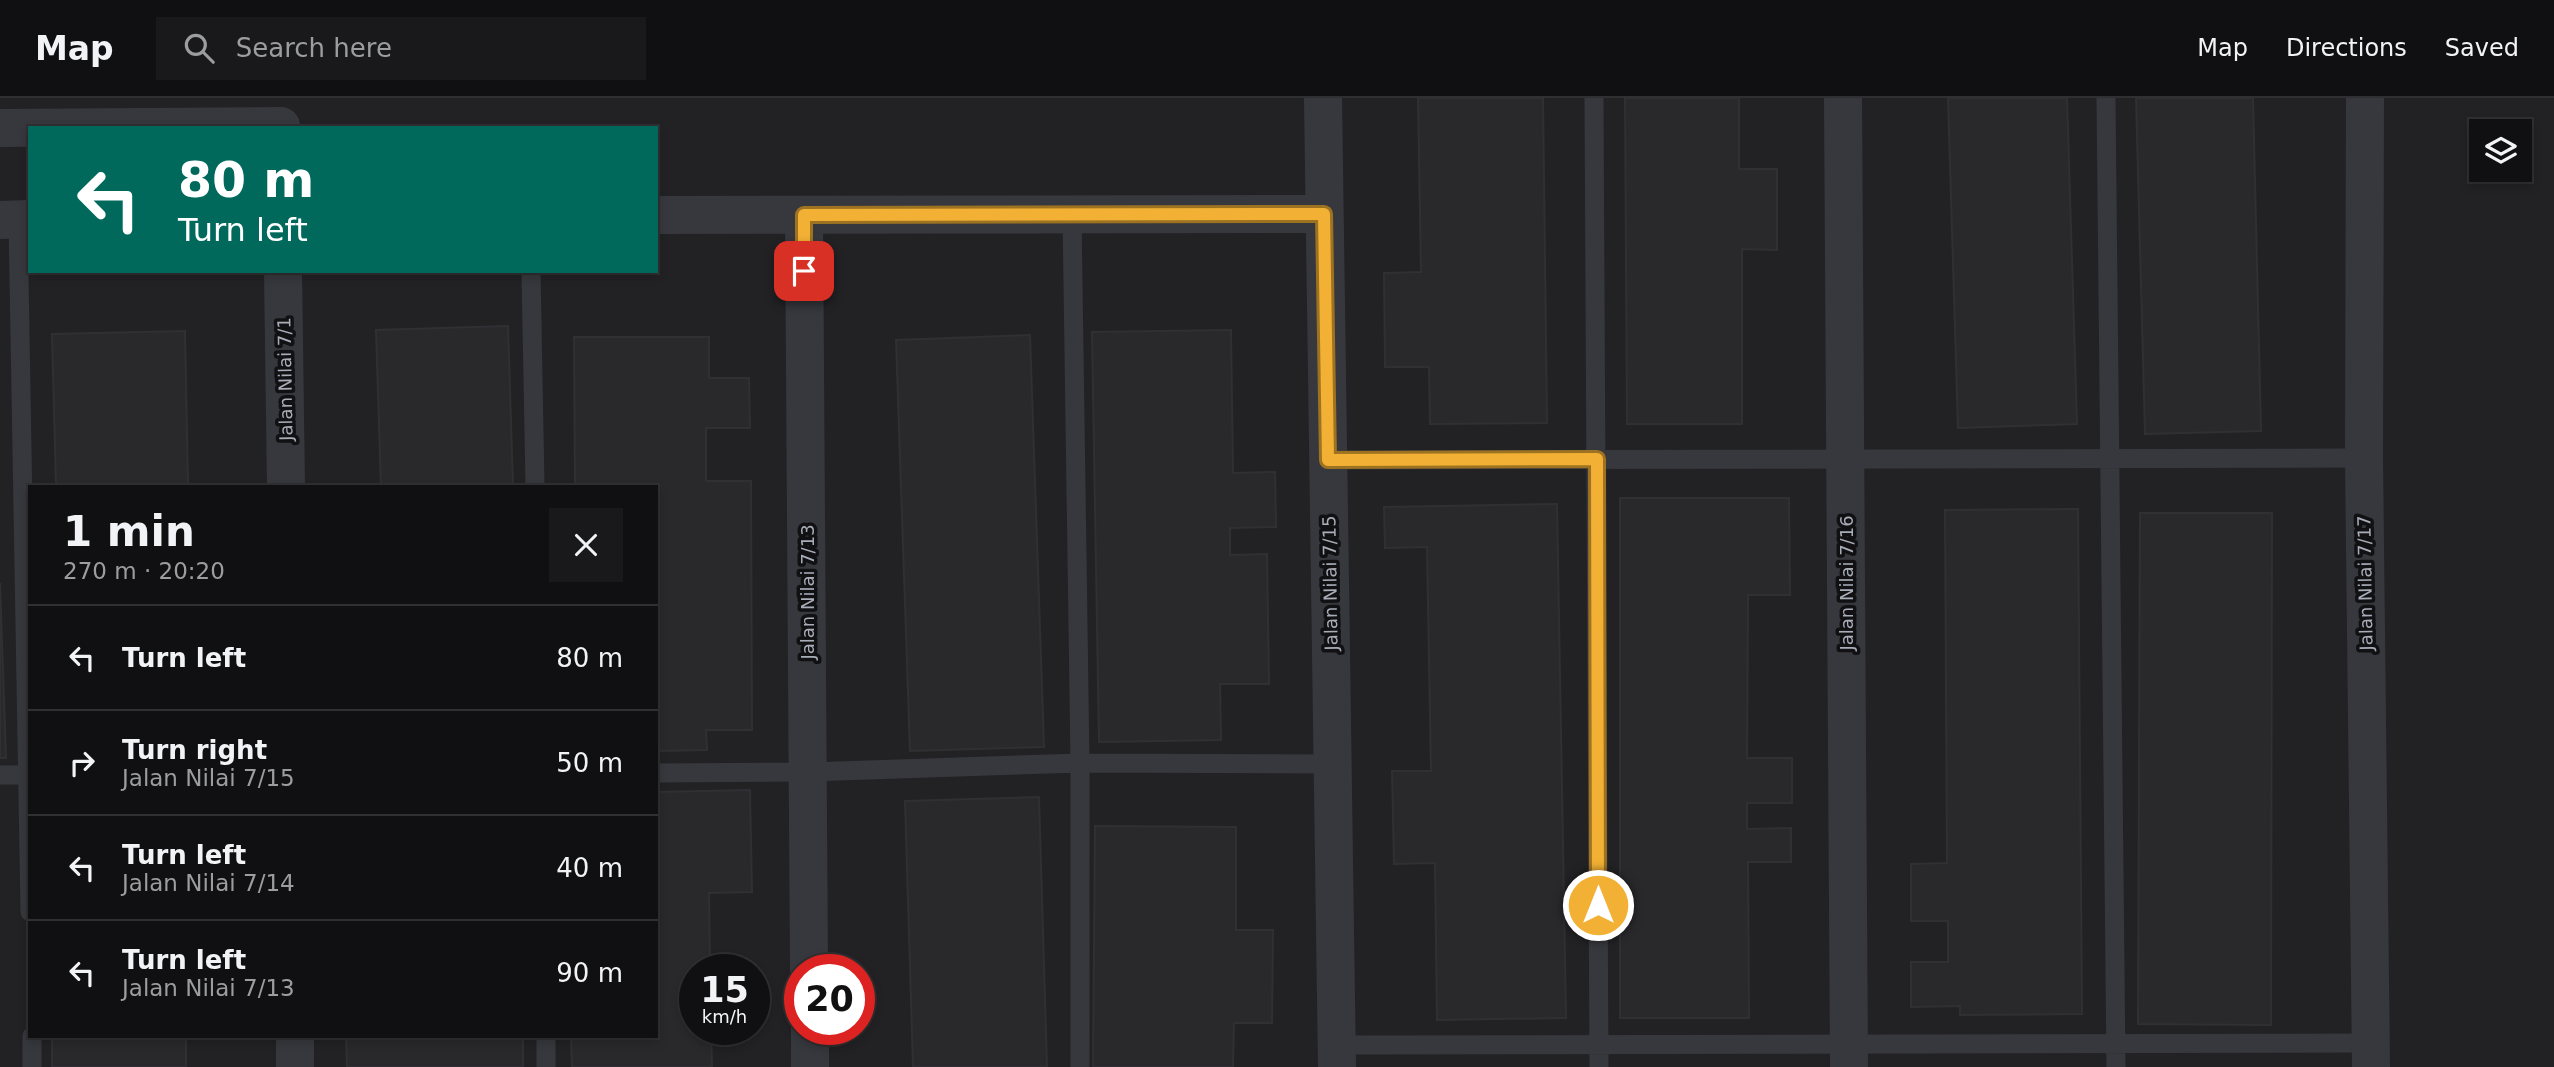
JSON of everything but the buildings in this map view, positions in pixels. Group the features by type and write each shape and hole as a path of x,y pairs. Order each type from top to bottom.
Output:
{"street":[{"name":"Jalan Nilai 7/15","path":"1323,98 1337,1056"},
{"name":"Jalan Nilai 7/16","path":"1843,98 1849,1056"},
{"name":"Jalan Nilai 7/17","path":"2365,98 2364,458 2371,1055"},
{"path":"51,126 281,117"},
{"path":"0,128 28,127"},
{"path":"658,215 1324,214"},
{"name":"Jalan Nilai 7/13","path":"804,215 809,954"},
{"name":"Jalan Nilai 7/1","path":"283,273 286,485"},
{"path":"295,1038 295,1067"},
{"path":"810,1045 810,1067"}],"lane":[{"path":"1594,98 1599,1067"},
{"path":"2106,98 2116,1067"},
{"path":"1072,214 1080,763 1080,1067"},
{"path":"16,219 28,732"},
{"path":"531,273 535,485"},
{"path":"1328,460 2364,458"},
{"path":"658,773 808,772 1080,763 1332,764"},
{"path":"0,775 28,775"},
{"path":"32,1038 32,1067"},
{"path":"546,1038 546,1067"},
{"path":"1337,1056 1599,1045 1849,1056 2116,1044 2371,1055"}],"shaded area":[{"path":"0,98 2554,98 2554,1067 0,1067"}],"route":[{"path":"804,271 804,215 1324,214 1328,460 1597,459 1598,905"}]}
